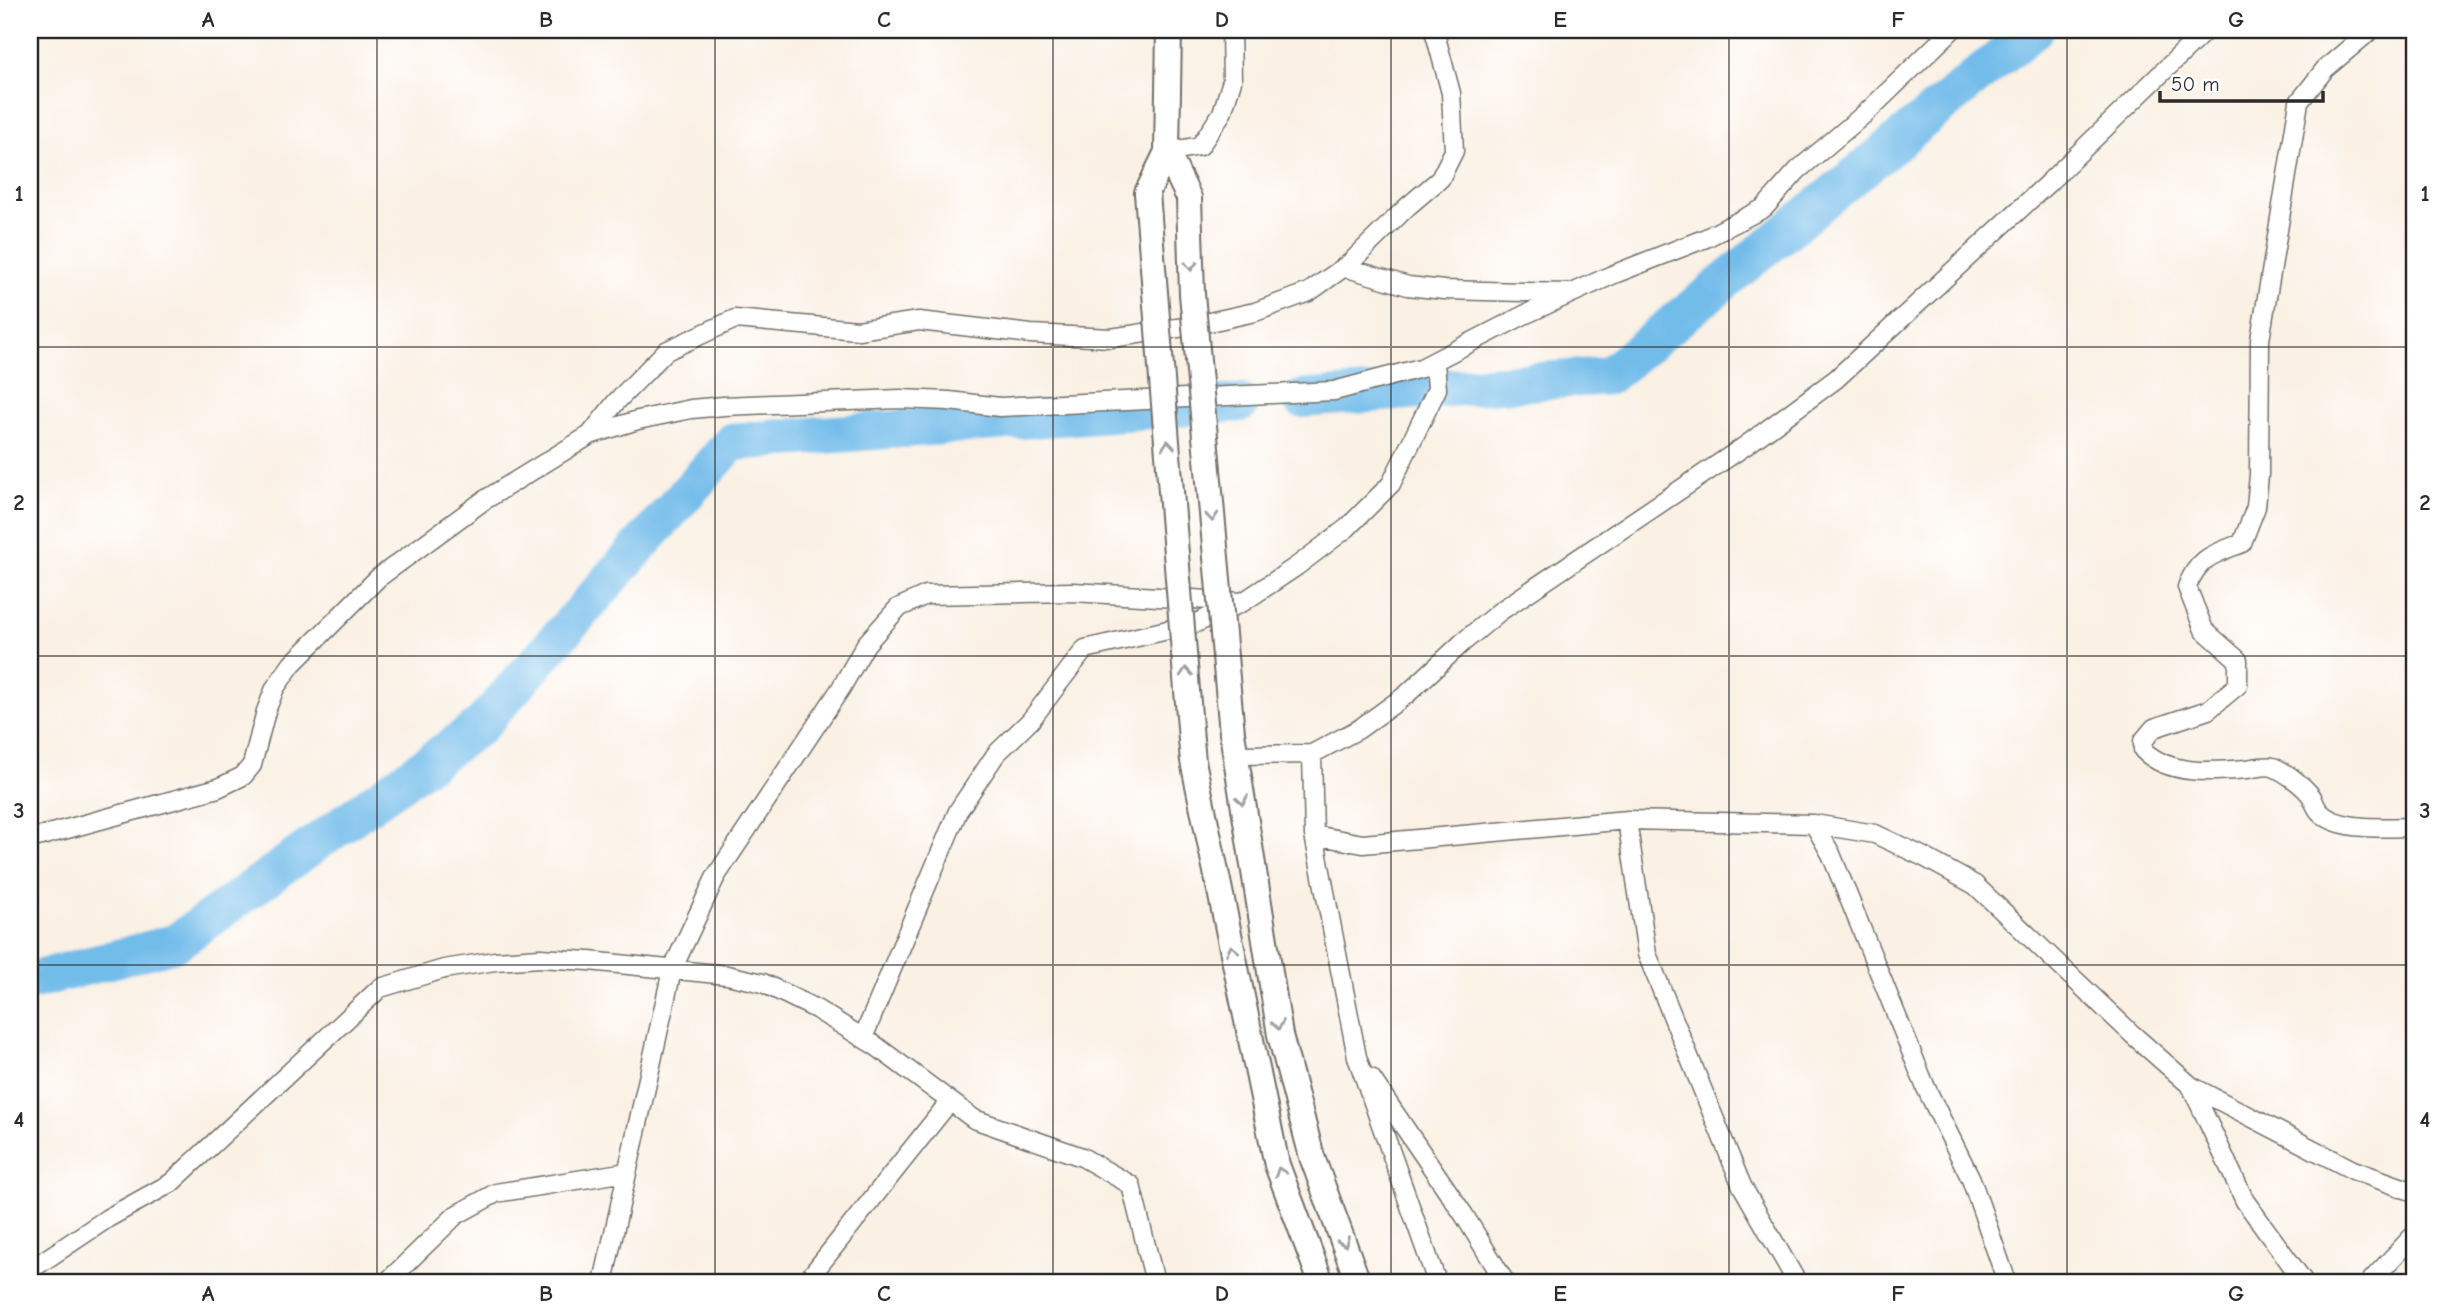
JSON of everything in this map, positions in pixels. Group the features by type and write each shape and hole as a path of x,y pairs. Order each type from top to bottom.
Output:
{"street":[{"path":"1168,30 1167,152 1147,193 1191,740 1277,1165 1321,1282"},
{"path":"1167,152 1200,146 1222,113 1232,81 1231,30"},
{"path":"590,435 616,402 666,351 735,319 858,330 919,321 1031,334 1111,338 1191,326 1255,312 1309,292 1344,267 1440,179 1454,151 1451,93 1434,30"},
{"path":"30,839 218,788 243,776 257,753 266,711 275,688 292,664 378,578 483,501 590,435 638,420 691,409 724,406 900,399 1000,407 1334,391 1420,368 1571,293 1706,238 1764,208 1798,170 1868,111 1952,30"},
{"path":"1233,744 1312,754 1359,729 1406,695 1499,612 1745,446 1836,379 2047,184 2206,30"},
{"path":"2371,30 2325,69 2299,102 2260,340 2259,475 2256,508 2242,543 2213,555 2194,569 2187,587 2204,630 2238,660 2238,685 2208,710 2154,728 2143,741 2143,750 2166,766 2188,770 2272,767 2297,783 2310,794 2320,812 2339,823 2414,827"},
{"path":"1167,152 1189,198 1192,294 1233,744 1280,1035 1312,1157 1359,1282"},
{"path":"1344,267 1408,286 1444,290 1571,293"},
{"path":"863,1038 958,811 996,754 1030,721 1085,649 1194,624 1243,602 1347,528 1391,484 1437,389 1435,361"},
{"path":"603,1282 672,970 716,876 841,688 866,644 898,608 926,595 1061,592 1243,602"},
{"path":"1312,754 1314,835 1357,1057 1437,1282"},
{"path":"1314,835 1363,844 1627,820 1814,824 1875,834 1975,885 2132,1034 2191,1086 2353,1170 2414,1192"},
{"path":"1627,820 1647,954 1742,1186 1797,1282"},
{"path":"1814,824 1831,854 1926,1088 1970,1179 2007,1282"},
{"path":"30,1270 108,1218 171,1183 380,988 444,969 495,961 540,958 727,975 763,983 816,1009 863,1038 974,1119 1082,1157 1131,1185 1155,1282"},
{"path":"1357,1057 1464,1215 1505,1282"},
{"path":"2191,1086 2245,1201 2304,1282"},
{"path":"806,1282 950,1101"},
{"path":"387,1282 456,1215 496,1193 627,1172"},
{"path":"2370,1282 2414,1235"}],"waterway":[{"path":"1301,399 1608,376 2034,30"},
{"path":"30,981 175,943 479,727 732,442 1241,403"}]}
